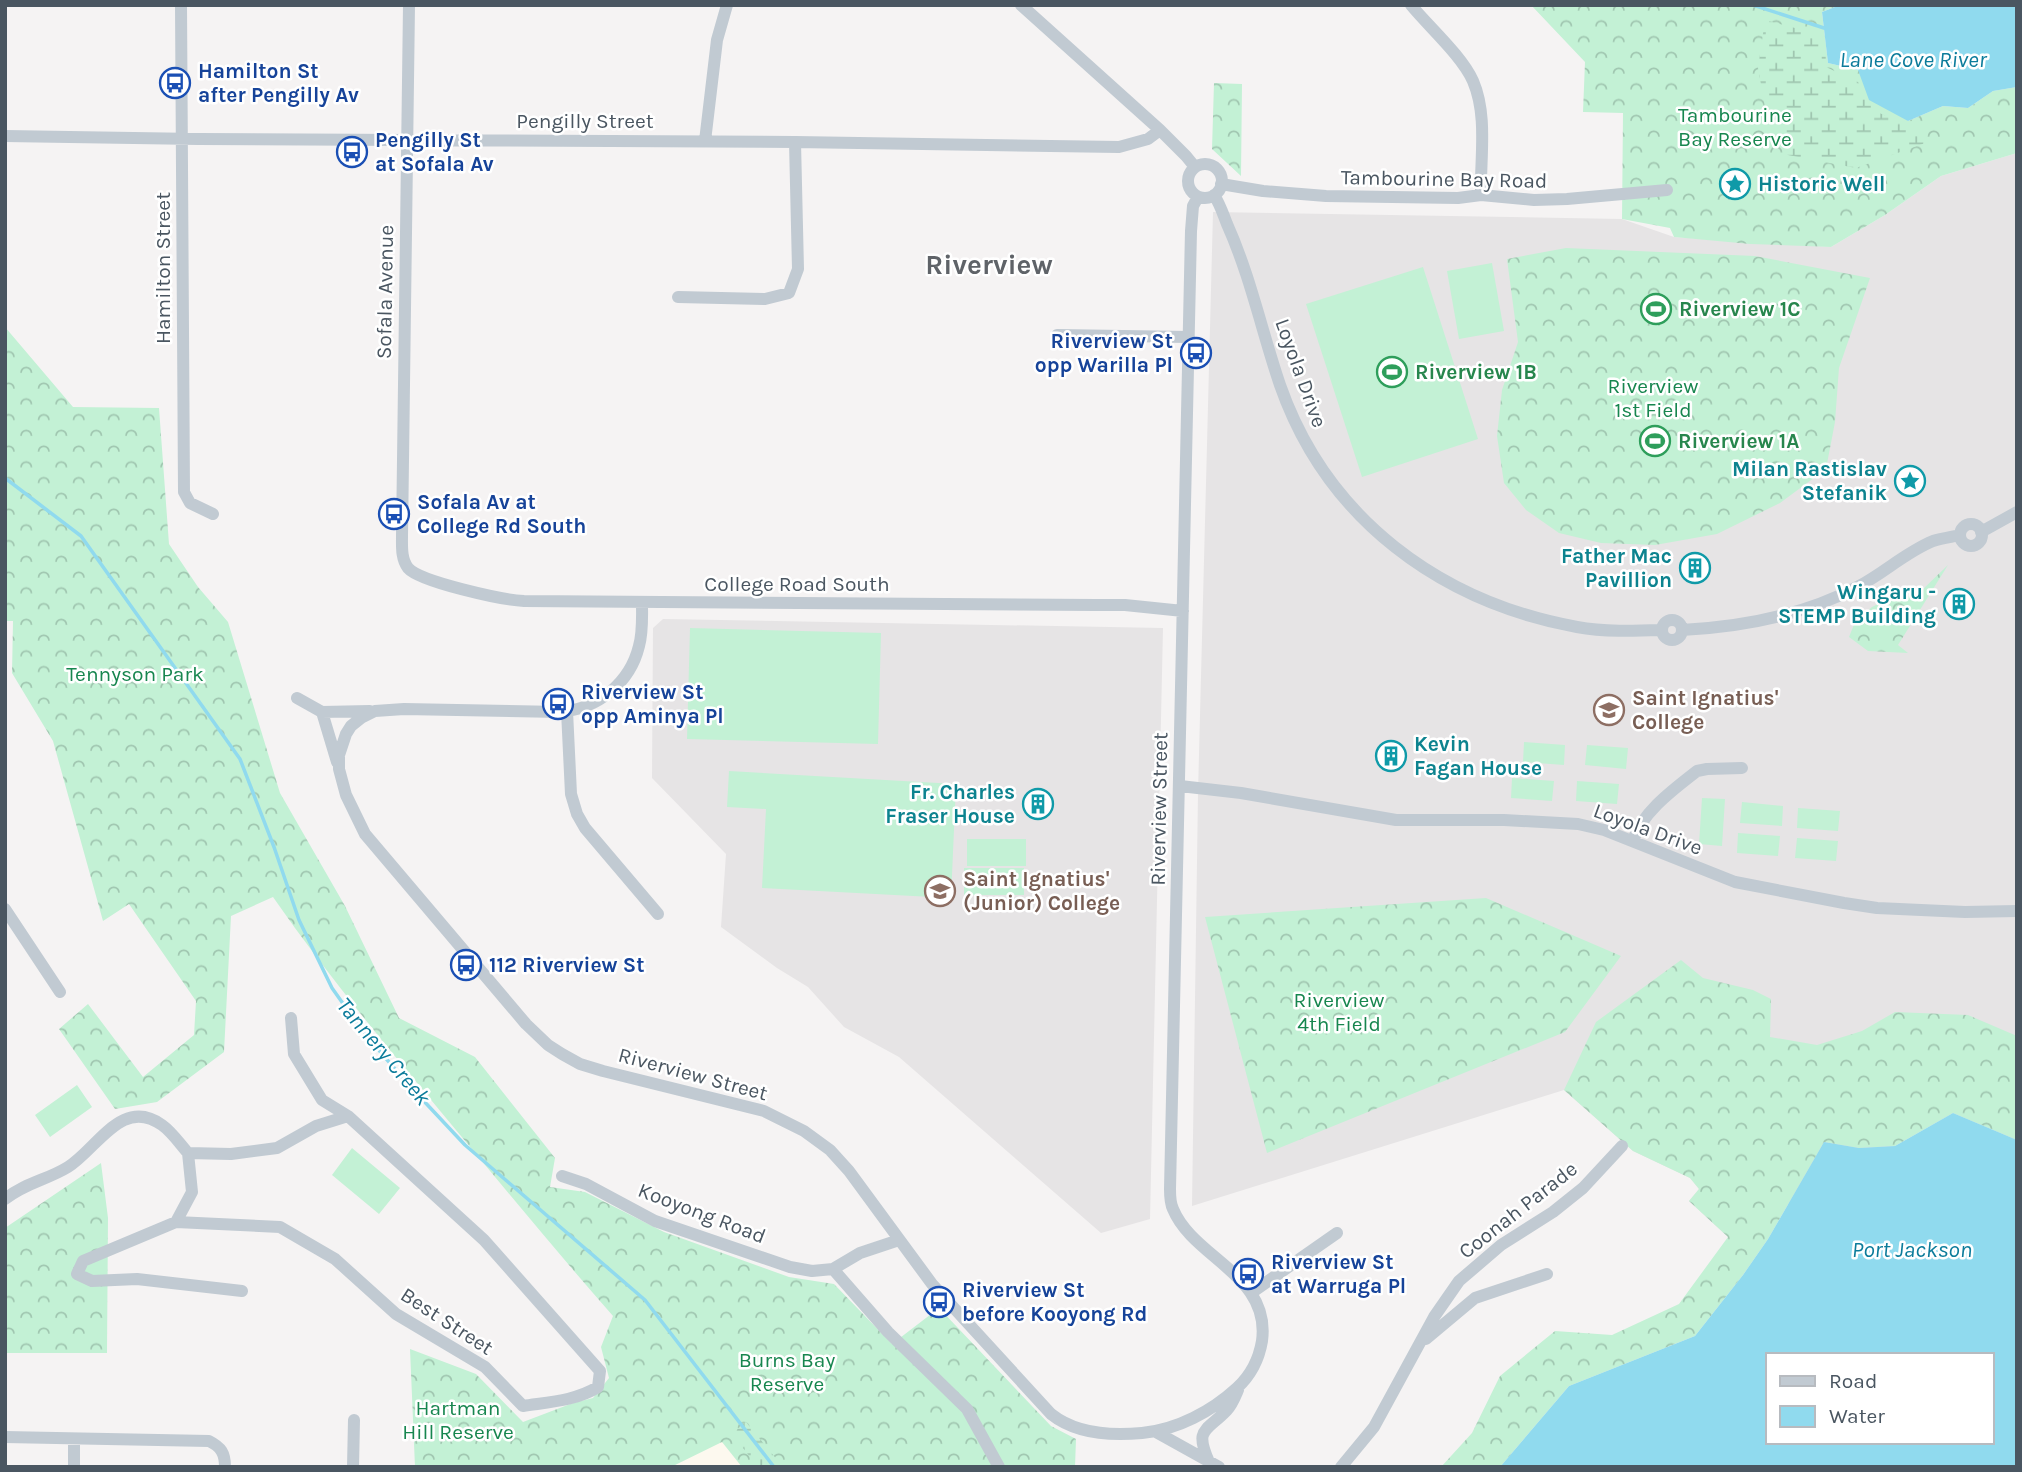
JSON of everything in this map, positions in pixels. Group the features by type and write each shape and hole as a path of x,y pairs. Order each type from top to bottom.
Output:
{"street":[{"name":"Hamilton Street","path":"181,5 184,492 190,502 213,514"},
{"name":"Sofala Avenue","path":"409,5 402,553 407,567 415,574"},
{"path":"705,141 717,40 727,5"},
{"path":"1021,5 1178,146 1195,167"},
{"path":"1411,5 1473,80 1481,123 1481,195"},
{"name":"Pengilly Street","path":"5,136 1119,147 1148,139 1160,130"},
{"path":"678,298 765,299 789,293 798,269 795,142"},
{"path":"1204,164 1214,166 1220,174 1218,190 1209,197 1198,197 1188,185 1189,175 1195,167 1204,164"},
{"name":"Tambourine Bay Road","path":"1218,190 1326,196 1458,198 1481,195 1534,200 1667,190"},
{"name":"Loyola Drive","path":"1218,190 1219,203 1234,237 1274,366 1300,432 1325,473 1368,523 1397,549 1440,579 1506,610 1579,628 1661,630 1667,639 1673,640 1682,630 1767,619 1800,610 1859,586 1931,542 1959,535 1964,544 1973,546 1980,541 1982,532 2017,512"},
{"name":"Riverview Street","path":"1198,197 1191,217 1170,1201 1174,1212 1190,1233 1251,1293 1261,1315 1262,1337 1257,1360 1229,1408 1206,1428 1203,1434 1203,1448 1214,1464"},
{"path":"1057,335 1189,337"},
{"name":"College Road South","path":"415,574 506,600 1096,604 1183,611"},
{"path":"297,698 322,712 404,709 567,711 604,697 629,670 640,644 642,603"},
{"name":"Riverview Street","path":"339,769 339,755 346,734 351,726 374,711"},
{"path":"567,711 571,794 577,814 585,828 658,914"},
{"name":"Riverview Street","path":"322,712 346,795 365,834 526,1024 548,1045 580,1064 750,1107 784,1120 830,1150 849,1171 932,1284 1060,1421 1086,1431 1116,1434 1156,1432 1200,1415 1226,1398 1241,1384"},
{"path":"1633,841 1636,831 1650,813 1697,771 1742,768"},
{"name":"Loyola Drive","path":"1180,786 1241,793 1396,820 1504,820 1578,824 1604,830 1735,883 1877,908 1965,912 2017,911"},
{"path":"5,909 60,992"},
{"path":"291,1018 294,1054 321,1100 348,1116"},
{"path":"5,1199 19,1188 68,1167 117,1122 130,1116 142,1116 162,1125 188,1153 192,1192 176,1222"},
{"path":"188,1153 230,1154 277,1148 316,1126 348,1116"},
{"name":"Best Street","path":"242,1291 137,1279 92,1281 77,1274 83,1261 176,1222 280,1227 335,1259 396,1314 485,1367 523,1406 566,1400 585,1395 598,1387 600,1371 514,1272 484,1240 348,1116"},
{"name":"Coonah Parade","path":"1341,1467 1374,1427 1434,1317 1458,1281 1501,1245 1553,1212 1583,1188 1622,1146"},
{"name":"Kooyong Road","path":"562,1176 586,1184 655,1221 790,1267 813,1271 833,1269"},
{"path":"1251,1293 1337,1233"},
{"path":"899,1240 860,1253 833,1269 888,1332 967,1409 999,1467"},
{"name":"Coonah Parade","path":"1420,1343 1475,1298 1547,1274"},
{"path":"353,1467 354,1420"},
{"path":"1156,1432 1214,1464"},
{"path":"5,1437 209,1441 223,1452 225,1467"},
{"path":"74,1439 74,1467"}],"shaded area":[{"name":"Saint Ignatius' College","path":"2017,153 2017,1140 1953,1113 1728,1237 1689,1201 1699,1189 1690,1178 1633,1151 1564,1090 1192,1206 1198,793 1213,212 1622,219 1674,237 1831,247 1885,215 1941,176"},
{"name":"Saint Ignatius' (Junior) College","path":"663,619 1163,628 1150,1219 1101,1233 899,1057 844,1027 808,987 721,927 726,854 652,778 653,628"},
{"path":"722,1441 742,1467 671,1467"}],"green space":[{"name":"Tambourine Bay Reserve","path":"1531,5 1840,5 1822,12 1828,63 1858,70 1908,121 1943,106 1968,108 1993,91 2017,87 2017,153 1941,176 1885,215 1831,247 1750,244 1674,237 1670,228 1622,219 1623,113 1583,112 1585,62"},
{"path":"1765,20 1825,36 1826,67 1858,82 1877,112 1919,130 1928,142 1856,168 1788,155 1771,139 1758,68"},
{"path":"1214,83 1242,84 1241,176 1212,149"},
{"name":"Riverview 1st Field","path":"1566,248 1755,256 1870,278 1839,368 1835,422 1826,469 1780,503 1717,534 1655,545 1601,543 1559,533 1526,510 1504,483 1497,436 1502,390 1518,342 1507,259"},
{"path":"1492,263 1504,331 1459,339 1447,271"},
{"name":"Riverview 1B","path":"1423,267 1478,439 1362,477 1306,304"},
{"path":"5,327 73,407 159,408 169,544 198,587 228,622 280,793 345,906 399,1018 475,1057 555,1158 550,1187 585,1192 664,1232 789,1277 834,1284 892,1344 939,1308 1051,1426 1076,1439 1075,1467 742,1467 722,1442 671,1467 415,1467 410,1349 476,1374 523,1422 593,1398 609,1378 601,1347 613,1316 376,1033 273,897 231,916 224,1052 157,1102 115,1109 59,1029 88,1004 143,1077 194,1035 196,1001 129,904 103,921 53,741 12,673 13,621 5,621"},
{"path":"1948,565 1898,645 1908,653 1868,651 1849,637 1855,622 1872,607 1890,598 1907,597 1921,591"},
{"path":"690,628 881,633 878,744 687,739"},
{"path":"1524,742 1565,745 1564,765 1523,762"},
{"path":"1587,745 1628,748 1626,769 1585,765"},
{"path":"729,771 956,784 951,898 762,888 766,809 727,807"},
{"path":"1512,778 1554,781 1552,801 1511,798"},
{"path":"1577,781 1619,784 1617,804 1576,801"},
{"path":"1702,798 1725,799 1722,846 1699,844"},
{"path":"1742,802 1783,806 1782,826 1740,823"},
{"path":"1798,808 1840,811 1838,831 1797,828"},
{"path":"1738,833 1780,836 1778,856 1737,853"},
{"path":"1797,838 1838,841 1836,861 1795,858"},
{"path":"967,839 1026,839 1026,866 967,866"},
{"path":"964,868 1024,868 1024,895 964,895"},
{"name":"Riverview 4th Field","path":"1486,898 1621,956 1565,1032 1267,1153 1205,917"},
{"path":"1681,960 1703,978 1753,990 1771,999 1770,1037 1817,1045 1862,1031 1895,1012 1968,1015 2017,1036 2017,1140 1953,1113 1895,1146 1859,1148 1824,1142 1768,1239 1695,1336 1569,1386 1500,1467 1441,1467 1472,1433 1500,1376 1555,1331 1612,1335 1679,1304 1728,1237 1689,1201 1699,1189 1690,1178 1633,1151 1564,1090 1596,1022"},
{"path":"77,1085 92,1107 50,1137 35,1115"},
{"path":"352,1148 400,1188 379,1214 332,1175"},
{"path":"101,1163 108,1218 107,1353 5,1353 5,1228"},
{"path":"746,1422 783,1467 758,1467 732,1434"}],"water":[{"name":"Lane Cove River","path":"1840,5 2017,5 2017,87 1993,91 1968,108 1943,106 1908,121 1869,100 1858,70 1828,63 1822,12"},
{"name":"Port Jackson","path":"1953,1113 2017,1140 2017,1467 1500,1467 1569,1386 1695,1336 1768,1239 1824,1142 1859,1148 1895,1146"}],"waterway":[{"path":"1753,5 1824,28"},
{"name":"Tannery Creek","path":"5,478 81,536 240,759 299,920 332,988 361,1029 465,1145 645,1300 774,1467"}],"place":[{"name":"Hamilton St after Pengilly Av","path":"175,83"},
{"name":"Pengilly St at Sofala Av","path":"352,152"},
{"name":"Historic Well","path":"1735,184"},
{"name":"Riverview 1C","path":"1656,309"},
{"name":"Riverview St opp Warilla Pl","path":"1196,353"},
{"name":"Riverview 1B","path":"1392,372"},
{"name":"Riverview 1A","path":"1655,441"},
{"name":"Milan Rastislav Stefanik","path":"1910,481"},
{"name":"Sofala Av at College Rd South","path":"394,514"},
{"name":"Father Mac Pavillion","path":"1695,568"},
{"name":"Wingaru - STEMP Building","path":"1959,604"},
{"name":"Riverview St opp Aminya Pl","path":"558,704"},
{"name":"Saint Ignatius' College","path":"1609,710"},
{"name":"Kevin Fagan House","path":"1391,756"},
{"name":"Fr. Charles Fraser House","path":"1038,804"},
{"name":"Saint Ignatius' (Junior) College","path":"940,891"},
{"name":"112 Riverview St","path":"466,965"},
{"name":"Riverview St at Warruga Pl","path":"1248,1274"},
{"name":"Riverview St before Kooyong Rd","path":"939,1302"}],"district":[{"name":"Riverview","path":"989,264"}],"park label":[{"name":"Tennyson Park","path":"135,674"},
{"name":"Burns Bay Reserve","path":"787,1372"},
{"name":"Hartman Hill Reserve","path":"458,1420"}]}
